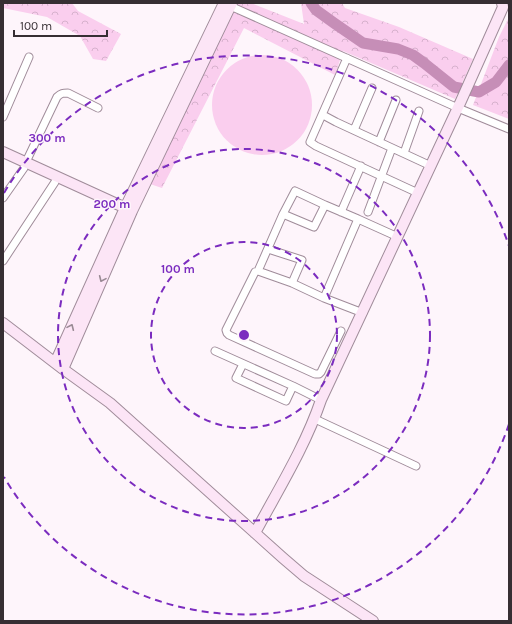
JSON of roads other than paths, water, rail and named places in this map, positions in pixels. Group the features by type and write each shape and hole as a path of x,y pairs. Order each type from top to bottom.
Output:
{"street":[{"path":"255,533 315,419 321,400 476,69 503,7 502,3"},
{"path":"59,366 127,212 228,4 347,58 459,105 509,129"},
{"path":"3,117 29,57"},
{"path":"347,58 310,142 418,193"},
{"path":"354,130 372,88"},
{"path":"3,198 25,165 59,95 63,93 68,94 98,108"},
{"path":"3,96 10,100"},
{"path":"379,142 396,100"},
{"path":"404,153 419,111"},
{"path":"323,115 431,166"},
{"path":"368,212 392,148"},
{"path":"3,152 55,182 127,212"},
{"path":"3,159 25,165 127,212"},
{"path":"341,212 361,166"},
{"path":"3,261 55,182"},
{"path":"363,313 258,271 283,214 295,191 398,237"},
{"path":"283,214 314,227 325,205"},
{"path":"324,298 358,219"},
{"path":"268,249 302,260 292,284"},
{"path":"255,272 226,330 229,335 315,374 319,374 340,331"},
{"path":"3,323 110,403 304,576 373,621"},
{"path":"334,344 345,350"},
{"path":"215,351 321,400"},
{"path":"242,364 236,378 286,400 293,386"},
{"path":"315,419 416,466"}],"waterway":[{"path":"311,3 316,10 363,43 398,49 413,55 454,87 479,92 496,82 509,65"}]}
